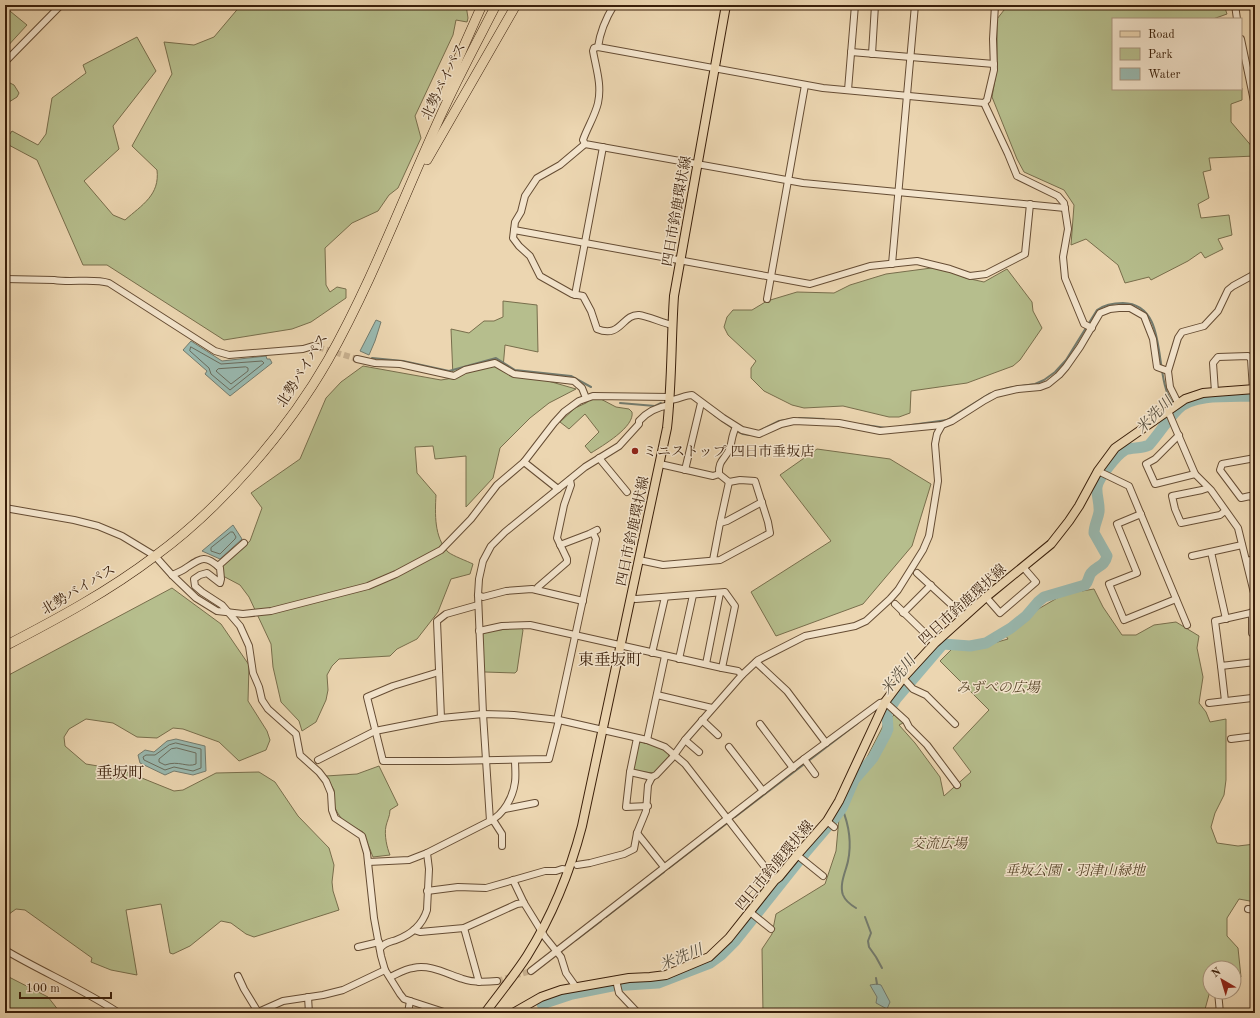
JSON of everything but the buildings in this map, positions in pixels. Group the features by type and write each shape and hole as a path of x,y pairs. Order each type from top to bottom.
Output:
{"highway":[{"path":"406,198 459,57 482,5"},
{"name":"北勢バイパス","path":"5,646 40,628 118,583 155,556 200,519 259,457 306,394 347,325 406,198 440,116 496,5"},
{"path":"406,198 516,5"}],"main road":[{"name":"四日市鈴鹿環状線","path":"485,1013 526,957 542,930 569,870 582,826 660,464 670,401 674,296 726,5"},
{"name":"四日市鈴鹿環状線","path":"513,1013 541,996 576,987 616,983 629,978 657,977 666,975 709,957 724,944 752,914 775,880 780,877 798,855 830,823 839,801 887,704 905,680 935,643 986,597 1051,544 1062,532 1099,471 1115,448 1174,406 1195,395 1215,392 1254,390"}],"street":[{"path":"5,62 61,5"},
{"path":"598,47 605,22 614,5"},
{"path":"848,90 855,5"},
{"path":"872,54 875,5"},
{"path":"892,264 897,192 908,96 915,5"},
{"path":"984,103 987,100 994,70 995,5"},
{"path":"1235,5 1237,18"},
{"path":"1242,44 1255,106"},
{"path":"585,144 583,140 598,103 600,86 593,51 594,48 598,47 805,85 984,103"},
{"path":"851,52 994,64"},
{"path":"767,299 805,85"},
{"path":"984,103 1017,176 1058,196 1064,203 1068,229 1063,257 1065,278 1084,324 1091,328"},
{"path":"672,325 639,315 629,318 617,329 600,330 595,327 591,311 583,296 575,295 540,276 530,256 513,238 515,222 521,212 525,196 536,178 560,165 585,144 788,180 1065,208"},
{"path":"575,295 603,147"},
{"path":"514,230 810,284 870,266 917,261 950,269 970,276 986,274 1025,254 1030,204"},
{"path":"1255,274 1228,290 1218,310 1204,326 1182,332 1178,338 1167,371 1174,406 1173,422 1195,474 1208,488 1238,528 1255,597"},
{"path":"5,279 109,283 215,351 229,355 303,349 313,346 318,347"},
{"path":"5,508 59,517 98,526 122,536 155,556 196,598 217,611 244,614 271,611 368,586 396,574 441,550 471,519 497,485 524,462 564,412 586,398 593,396 615,395 670,401 678,400 689,395 735,428 755,433 794,421 839,423 880,431 942,425 952,421 990,397 1018,389 1040,387 1048,384 1063,371 1098,316 1104,311 1125,308 1130,308 1144,316 1150,329 1157,367 1167,371"},
{"path":"1215,392 1213,363 1218,358 1248,356 1251,359 1254,390"},
{"path":"356,359 400,364 454,376 465,370 495,363 514,374 574,381 582,388 586,398"},
{"path":"502,846 502,834 491,820 485,760 478,605 480,571 492,546 505,532 599,458 619,446 639,424 639,421 646,413 663,406 670,401"},
{"path":"686,470 702,403"},
{"path":"577,865 628,853 634,849 637,833 648,806 648,785 652,777 656,775 712,708 756,662 805,636 855,626 866,621 898,590 923,550 929,536 938,480 935,444 937,434 942,425"},
{"path":"719,474 720,463 729,450 735,428"},
{"path":"1179,435 1154,460 1146,464 1155,484 1195,474"},
{"path":"599,458 627,492"},
{"path":"1255,458 1222,464 1220,470 1241,498 1250,496 1255,500"},
{"path":"524,462 558,489"},
{"path":"660,464 713,476 719,474"},
{"path":"1099,471 1129,486 1187,625"},
{"path":"639,560 663,566 720,560 770,533 755,481 740,480 729,482 719,474"},
{"path":"537,590 538,587 567,562 568,559 557,538 564,505 571,485 570,480"},
{"path":"713,560 729,482"},
{"path":"1208,488 1172,496 1180,523 1220,516 1225,511"},
{"path":"720,522 727,521 762,502"},
{"path":"1141,514 1117,524 1138,573 1109,584 1124,620 1176,599"},
{"path":"438,672 393,686 367,697 383,761 549,759 596,539 595,531 560,545"},
{"path":"218,566 244,543"},
{"path":"1192,556 1242,545"},
{"path":"1211,552 1226,619"},
{"path":"172,575 203,558 212,561 218,566 221,576 220,583 207,573 194,579 195,586 222,605 240,626 249,646 253,673 259,687 262,700 268,709 296,734 300,755 319,772 328,785 331,793 334,815 339,821 362,836 366,848 374,918 385,970 402,996 410,1001 447,1013"},
{"path":"1247,561 1255,558"},
{"path":"986,597 1000,613 1036,582 1023,567"},
{"path":"917,573 965,617"},
{"path":"903,613 931,585"},
{"path":"478,595 483,597 506,590 532,589 583,601"},
{"path":"631,598 725,592 736,606 722,668"},
{"path":"706,664 720,593"},
{"path":"679,659 693,595"},
{"path":"652,653 665,597"},
{"path":"895,604 935,643"},
{"path":"441,718 437,621 446,614 478,605"},
{"path":"1225,701 1215,621 1254,612 1252,633"},
{"path":"479,631 502,626 525,624 738,671 742,675"},
{"path":"647,740 666,656"},
{"path":"756,662 787,691 826,743"},
{"path":"1221,666 1255,662"},
{"path":"905,680 913,689 926,695 955,724"},
{"path":"657,695 712,708"},
{"path":"1209,703 1252,698"},
{"path":"531,971 664,867 793,768 805,762 826,743 880,703 887,704 906,720 909,727 957,785"},
{"path":"318,760 375,731 441,718 483,714 514,715 558,720 647,740 666,747 685,764 775,880"},
{"path":"702,720 718,735"},
{"path":"760,724 793,768"},
{"path":"1231,738 1255,736"},
{"path":"637,738 630,772 626,807 648,806"},
{"path":"685,740 699,752"},
{"path":"729,746 763,791"},
{"path":"368,862 409,860 427,853 491,820 505,808 515,784 515,760"},
{"path":"805,762 815,774"},
{"path":"630,772 652,777"},
{"path":"505,808 535,803"},
{"path":"637,833 664,867"},
{"path":"358,947 379,946 402,938 414,930 425,916 427,910 429,869 427,853"},
{"path":"798,855 823,876"},
{"path":"427,891 458,887 486,888 545,871 562,869 569,870"},
{"path":"513,880 524,903 545,937 560,957 566,973 576,987"},
{"path":"414,930 420,932 464,928 517,904 524,903"},
{"path":"1248,909 1255,910"},
{"path":"752,914 771,929"},
{"path":"464,928 479,982"},
{"path":"5,950 97,999 119,1013"},
{"path":"390,977 411,968 425,967 441,971 464,980 479,982 497,981"},
{"path":"238,976 244,989 259,1012 283,1002 308,997 323,996 343,990 385,970"},
{"path":"616,983 621,997 638,1013"},
{"path":"308,997 310,1013"},
{"path":"1219,1000 1220,1013"},
{"path":"408,1013 410,1001"}],"green space":[{"path":"241,5 466,5 468,18 467,22 456,20 453,35 415,116 421,138 398,188 389,195 378,211 352,223 325,248 326,285 330,292 337,287 346,289 346,298 311,322 292,329 224,340 107,265 83,265 37,160 5,143 5,141 12,131 38,145 46,134 52,98 86,73 83,65 137,37 156,71 113,126 119,149 84,181 113,215 125,220 148,199 156,186 157,170 132,146 172,74 164,42 194,45 214,37"},
{"path":"1008,5 1128,5 1141,7 1145,5 1224,5 1227,14 1216,18 1112,18 1112,90 1242,90 1242,100 1231,104 1231,122 1254,149 1255,156 1209,158 1211,170 1203,172 1209,198 1198,204 1201,218 1229,215 1232,235 1218,239 1223,249 1205,258 1201,252 1188,261 1151,280 1149,277 1125,283 1118,265 1086,239 1071,245 1074,205 1064,190 1024,172 1017,159 992,97 997,68 997,19"},
{"path":"5,7 27,25 5,49"},
{"path":"10,83 14,85 19,93 17,97 9,102 5,113 5,85"},
{"path":"939,267 966,278 984,282 1007,269 1032,302 1033,311 1042,328 1020,360 1013,366 967,383 911,391 910,413 899,417 889,417 843,406 804,408 792,405 764,391 751,378 751,368 756,361 728,335 724,327 727,317 733,310 752,310 767,301 797,292 834,293 850,285 886,274"},
{"path":"503,301 537,305 538,352 505,345 503,368 576,389 549,403 530,418 500,448 493,478 466,507 466,456 435,459 433,446 415,447 417,473 436,495 436,525 443,546 448,552 473,564 470,574 451,579 438,612 417,639 397,649 390,656 339,659 332,666 327,675 328,690 326,700 316,722 302,731 299,721 281,702 273,667 271,644 249,597 240,585 223,576 222,566 250,541 262,508 251,493 300,459 326,398 341,382 363,366 441,380 453,378 451,329 469,333 484,321 494,321 503,317"},
{"path":"595,396 616,407 629,409 632,412 632,418 617,436 591,453 585,446 599,432 585,414 569,429 560,422 575,408 586,403"},
{"path":"817,449 890,459 931,484 912,546 863,604 776,636 751,592 831,541 780,475"},
{"name":"垂坂公園・羽津山緑地","path":"1078,586 1082,591 1094,589 1103,607 1122,635 1136,635 1154,625 1176,622 1199,636 1197,648 1203,677 1199,703 1206,712 1210,722 1226,719 1226,780 1224,795 1215,813 1211,827 1217,843 1238,846 1255,844 1255,902 1239,899 1227,918 1227,936 1238,948 1239,960 1202,960 1202,1000 1208,1000 1204,1013 763,1013 762,949 772,934 776,914 825,884 836,851 839,818 843,798 852,780 864,763 882,728 884,714 892,717 896,713 905,722 899,725 915,743 940,777 944,796 971,772 953,748 989,710 940,661 952,649 987,645 1008,639 1004,633 1040,608"},
{"path":"172,588 221,624 249,665 248,701 267,731 270,740 266,750 239,761 219,742 183,729 173,728 157,738 137,737 113,723 86,719 69,729 64,737 65,746 86,764 122,770 174,791 183,790 216,773 259,772 275,782 298,816 329,848 334,865 332,882 333,891 339,910 254,937 246,934 231,923 221,921 190,946 173,954 170,953 161,904 126,910 137,975 111,970 91,962 92,958 25,910 16,909 5,917 5,677"},
{"path":"521,627 523,630 517,671 515,673 485,672 483,670 482,634 484,632"},
{"path":"641,742 656,746 669,753 669,756 654,773 634,771 632,768 638,744"},
{"path":"379,766 398,805 390,810 386,826 386,841 390,855 373,857 363,832 343,821 337,812 334,806 334,790 326,776 357,774"},
{"path":"5,975 48,997 59,1013 5,1013"}],"water":[{"path":"376,320 381,322 369,355 360,351"},
{"path":"191,341 222,361 266,356 272,363 230,396 205,374 207,371 183,350"},
{"path":"233,525 242,539 220,559 202,551"},
{"path":"176,739 205,746 206,771 193,775 174,771 165,775 140,763 138,755 145,750 154,752 167,741"},
{"path":"870,985 881,985 890,1002 887,1009 876,1003 877,997"}],"waterway":[{"path":"904,426 947,420 989,394 1008,388 1035,384 1044,380 1055,372 1066,360 1097,310 1116,303 1123,303 1138,307 1148,316 1154,328 1167,392 1173,403"},
{"path":"372,358 403,361 449,371 496,358 515,370 571,376 591,387"},
{"name":"米洗川","path":"542,1004 572,994 612,986 658,983 710,963 721,955 735,941 842,808 854,780 873,758 886,734 888,729 887,713 896,699 943,644 970,646 986,643 1011,628 1026,616 1044,597 1085,585 1091,573 1103,564 1107,556 1094,533 1099,512 1097,487 1104,473 1117,456 1125,450 1149,445 1174,413 1185,404 1194,400 1225,396 1255,396"},
{"path":"620,403 655,406 661,403"},
{"path":"714,415 734,429"},
{"path":"799,418 824,419"},
{"path":"763,429 779,421 792,419"},
{"path":"858,424 886,428"},
{"path":"739,432 750,435"},
{"path":"735,817 858,723"},
{"path":"842,808 848,827 850,840 848,861 842,882 842,891 845,899 856,908"},
{"path":"669,868 726,824"},
{"path":"606,917 664,872"},
{"path":"865,917 871,933 868,941 869,947 882,968"},
{"path":"576,940 601,921"},
{"path":"876,978 877,984"}],"tunnel":[{"path":"318,347 357,359"},
{"path":"497,981 531,971"}],"place":[{"name":"ミニストップ 四日市垂坂店","path":"635,451"}],"district":[{"name":"東垂坂町","path":"610,659"},
{"name":"垂坂町","path":"120,772"}],"park label":[{"name":"みずべの広場","path":"998,687"},
{"name":"交流広場","path":"939,843"}]}
